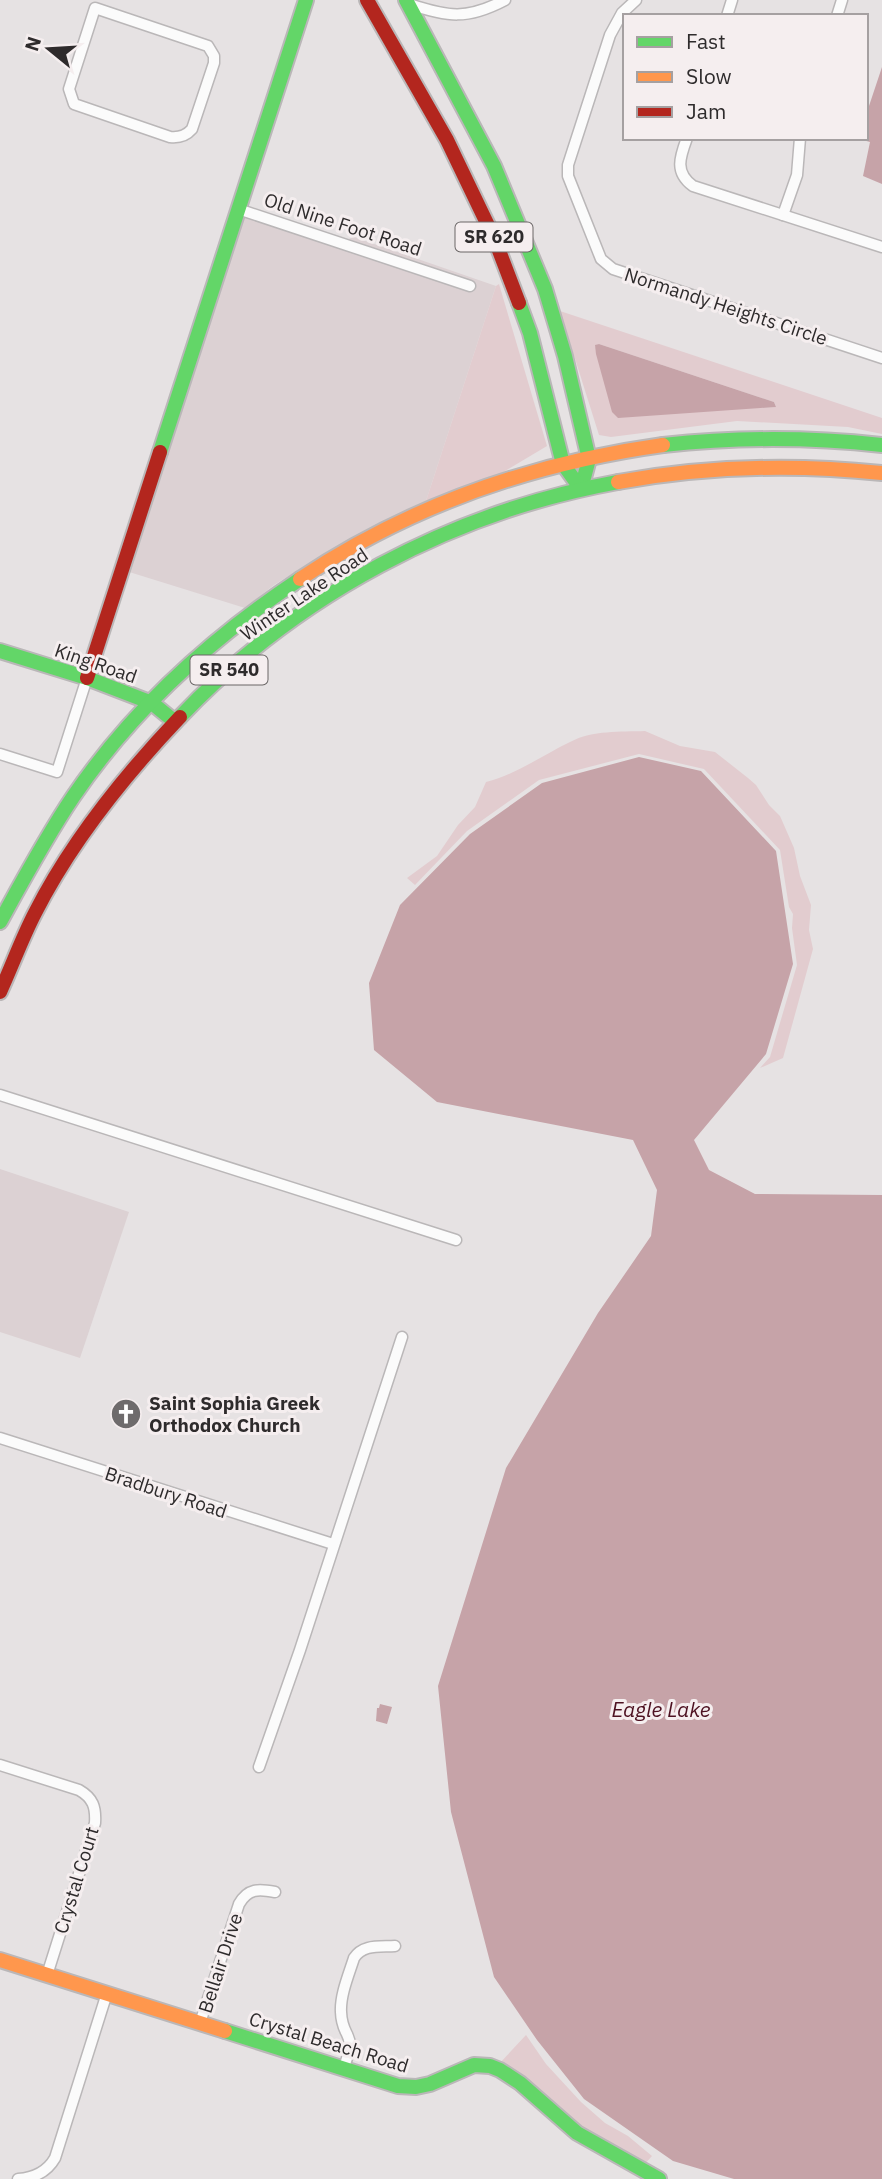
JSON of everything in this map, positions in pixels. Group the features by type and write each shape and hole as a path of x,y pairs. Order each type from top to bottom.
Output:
{"main road":[{"path":"86,678 306,0"},
{"name":"SR 620","path":"367,0 447,140 495,240 530,333 563,464 581,489"},
{"name":"SR 620","path":"404,1 494,166 545,289 565,356 589,458 581,489"},
{"name":"SR 540","path":"589,458 640,447 734,438 838,439 882,445"},
{"name":"Winter Lake Road","path":"0,922 62,813 100,760 152,703 232,629 290,586 351,548 415,515 481,487 589,458"},
{"name":"SR 540","path":"581,489 664,474 733,468 799,467 882,473"},
{"name":"Winter Lake Road","path":"0,992 31,921 82,834 129,770 174,721 243,658 308,609 354,580 427,541 503,510 581,489"},
{"name":"King Road","path":"0,651 86,678 152,703 174,721"},
{"name":"Crystal Beach Road","path":"0,1960 393,2085 409,2088 429,2085 469,2066 496,2068 516,2081 585,2138 654,2178"}],"street":[{"path":"404,1 443,16 470,14 505,0"},
{"name":"Normandy Heights Circle","path":"636,0 622,13 610,35 568,165 568,176 601,259 612,269 882,358"},
{"path":"96,4 208,46 214,56 214,63 192,129 187,134 178,138 170,137 74,104 69,89 96,4"},
{"path":"686,140 679,166 686,181 693,186 882,247"},
{"path":"783,215 797,175 800,140"},
{"name":"Old Nine Foot Road","path":"238,209 470,286"},
{"path":"0,754 57,772 86,678"},
{"path":"0,1095 456,1240"},
{"path":"259,1767 402,1337"},
{"name":"Bradbury Road","path":"0,1438 333,1544"},
{"name":"Crystal Court","path":"0,1765 79,1790 89,1797 96,1810 95,1823 47,1975"},
{"name":"Bellair Drive","path":"201,2023 239,1903 245,1894 256,1889 275,1892"},
{"path":"343,2069 352,2045 340,2010 354,1958 368,1947 395,1946"},
{"path":"18,2179 35,2176 55,2158 107,1993"}],"shaded area":[{"path":"241,215 473,292 476,284 345,240 354,237 496,286 426,501 342,543 274,585 245,608 126,571"},
{"path":"499,284 547,446 500,474 426,501 496,286"},
{"path":"560,311 882,418 882,434 848,427 737,421 611,437 599,435","holes":["599,344 774,402 776,407 754,408 595,346"]},
{"path":"645,731 680,746 715,752 756,785 780,816 794,848 800,876 811,905 809,930 813,949 783,1058 760,1068 770,1057 797,965 793,914 789,907 780,850 704,769 639,754 539,780 467,831 415,885 407,878 437,856 458,825 475,807 486,782 519,770 559,747 588,735"},
{"path":"0,1169 129,1212 80,1358 0,1332"},
{"path":"526,2035 546,2064 581,2102 605,2123 628,2136 652,2156 643,2166 587,2135 499,2064"}],"water":[{"path":"882,67 882,184 863,176 870,142 863,140 868,140 868,109"},
{"path":"599,344 774,402 776,407 618,418 612,412 596,354 595,345"},
{"name":"Eagle Lake","path":"639,757 701,771 776,851 793,964 766,1054 694,1140 709,1170 755,1194 882,1195 882,2179 734,2179 673,2161 584,2099 537,2040 494,1977 451,1812 438,1686 506,1468 598,1313 651,1236 657,1190 633,1140 437,1102 374,1050 369,983 400,905 470,834 542,783"},
{"path":"380,1704 392,1707 387,1724 376,1721"}],"traffic: fast":[{"path":"160,452 306,0"},
{"path":"406,0 494,166 545,289 565,356 589,459 581,489"},
{"path":"519,303 530,333 563,464 581,489"},
{"path":"663,445 772,439 882,445"},
{"path":"180,717 225,673 274,633 326,597 380,565 437,537 496,514 556,496 618,482"},
{"path":"0,922 63,812 121,734 205,651 300,579"},
{"path":"0,651 87,678 152,703 174,721"},
{"path":"225,2031 398,2086 416,2087 430,2084 474,2065 490,2066 520,2083 577,2133 659,2179"}],"traffic: slow":[{"path":"300,579 384,530 474,491 567,463 663,445"},
{"path":"618,482 750,468 816,468 882,473"},
{"path":"0,1960 225,2031"}],"traffic: jam":[{"path":"367,0 447,140 495,240 519,303"},
{"path":"87,678 160,452"},
{"path":"0,992 30,923 82,834 139,762 180,717"}],"place":[{"name":"Saint Sophia Greek Orthodox Church","path":"126,1414"}]}
